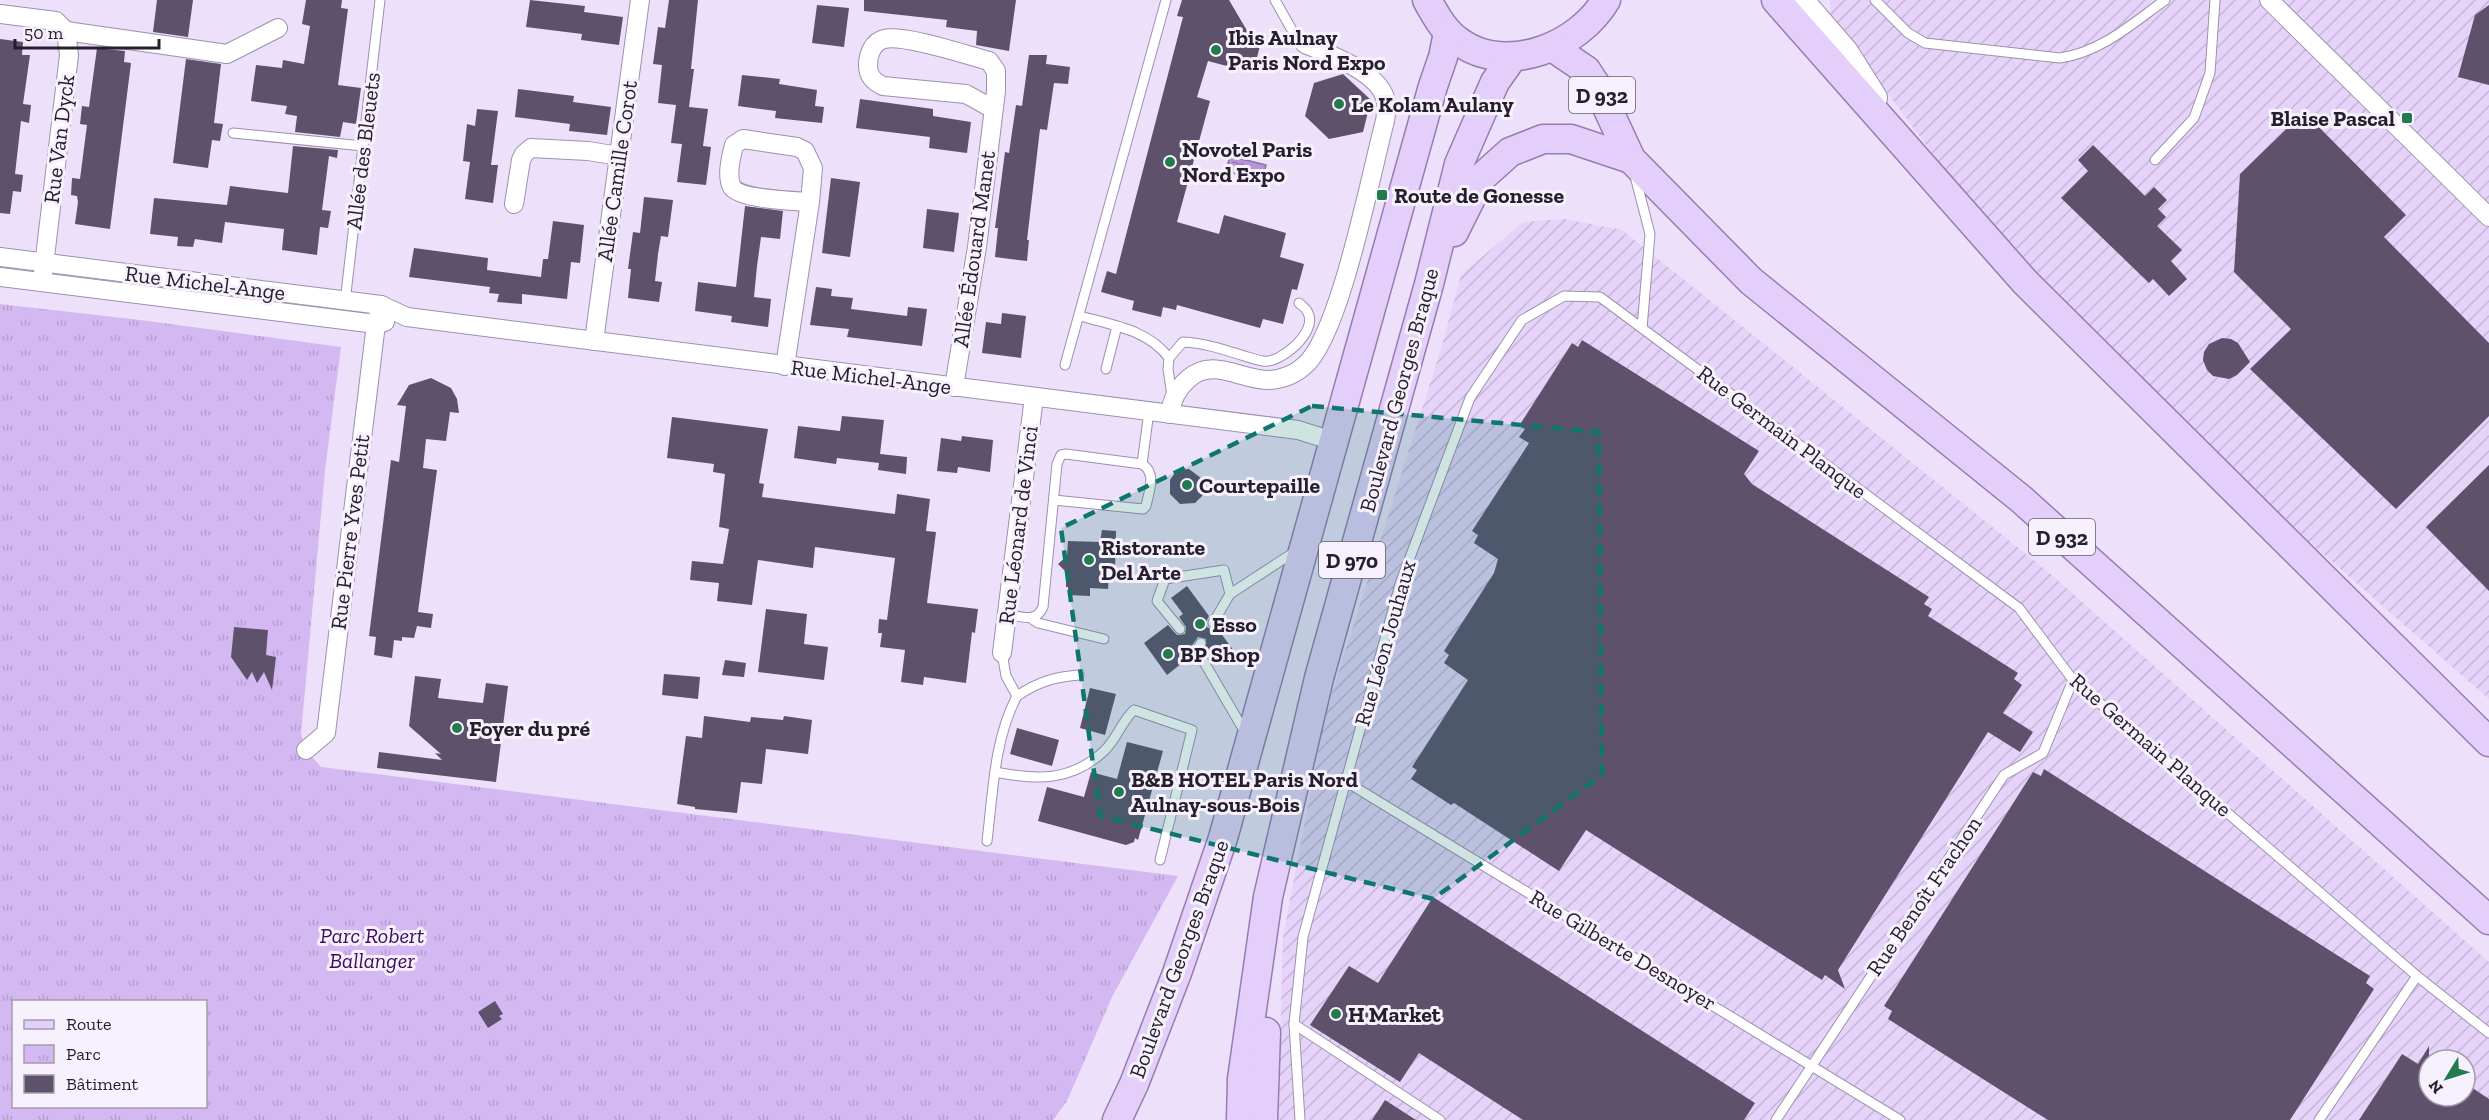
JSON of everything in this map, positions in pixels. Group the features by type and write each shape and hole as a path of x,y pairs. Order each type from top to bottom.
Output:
{"main road":[{"path":"1427,0 1448,33 1462,44 1487,56 1512,58 1552,47 1575,33 1601,9 1606,0"},
{"path":"1776,0 2025,282 2489,742"},
{"path":"1800,0 1845,52 1898,136"},
{"name":"Boulevard Georges Braque","path":"1117,1120 1134,1084 1177,973 1223,838 1448,33"},
{"name":"D 932","path":"1552,47 1586,70 1599,90 1631,159 1751,281 2021,500 2489,920"},
{"name":"Boulevard Georges Braque","path":"1241,1120 1242,1079 1256,969 1281,837 1319,678 1429,284 1459,164 1495,82 1512,58"},
{"path":"1429,284 1481,178 1510,152 1543,139 1571,139 1631,159"},
{"path":"1263,1120 1265,1039 1272,968 1288,877 1281,837"}],"street":[{"name":"Allée Camille Corot","path":"594,341 640,0"},
{"path":"2269,0 2489,217"},
{"path":"0,14 56,21 66,31 227,54 279,28"},
{"name":"Rue Van Dyck","path":"43,282 69,55 66,31"},
{"name":"Allée Édouard Manet","path":"954,387 977,247 993,110 996,71 989,61 898,38 883,39 873,45 868,71 874,82 883,86 966,94 993,110"},
{"path":"1171,406 1180,386 1202,369 1212,368 1269,380 1292,374 1314,357 1323,342 1348,267 1385,121 1386,102 1382,92 1361,71 1347,62 1305,44"},
{"path":"785,366 810,202 813,168 805,151 797,147 754,139 743,139 734,145 729,174 730,185 734,190 745,195 810,202"},
{"path":"514,204 520,160 531,148 588,151 619,156"},
{"name":"Rue Michel-Ange","path":"0,257 381,305 407,317 785,366 1149,411 1171,406 1298,430 1333,441"},
{"name":"Rue Michel-Ange","path":"0,277 376,324 407,317"},
{"name":"Rue Pierre Yves Petit","path":"306,750 326,733 376,324 381,305"},
{"name":"Rue Léonard de Vinci","path":"1002,653 1034,397"}],"lane":[{"name":"Allée des Bleuets","path":"345,302 381,0"},
{"path":"1065,365 1166,0"},
{"path":"1275,0 1297,39 1305,44"},
{"path":"1875,0 1908,33 1926,43 2060,58 2079,55 2099,47 2165,0"},
{"path":"2155,160 2194,118 2210,74 2215,0"},
{"path":"233,133 363,146"},
{"path":"1631,159 1650,234 1642,328"},
{"name":"Rue Léon Jouhaux","path":"1300,1120 1294,1024 1303,937 1400,584 1470,398 1522,320 1564,296 1600,297 1642,328"},
{"path":"1171,406 1169,358 1183,342 1209,345 1265,362 1275,359 1290,352 1305,333 1310,320 1308,313 1299,303"},
{"path":"1080,316 1135,332 1151,340 1169,358"},
{"path":"1106,369 1117,326"},
{"name":"Rue Germain Planque","path":"1642,328 2019,608 2073,680 2417,976 2489,1033"},
{"path":"1142,464 1149,411"},
{"path":"1032,619 1040,614 1043,607 1057,464 1061,455 1142,464 1149,468 1151,473 1146,506 1143,509 1054,500"},
{"path":"1213,622 1230,594 1306,545"},
{"path":"1180,629 1157,601 1166,579 1224,570 1230,594"},
{"path":"1007,615 1032,619 1038,623 1104,639"},
{"path":"1190,642 1199,647 1250,740"},
{"path":"1002,653 1006,676 1017,696"},
{"path":"987,841 995,772 1007,715 1017,696 1034,685 1052,678 1079,675"},
{"name":"Rue Benoît Frachon","path":"1776,1120 2004,775 2043,753 2073,680"},
{"path":"995,772 1044,778 1067,773 1103,751 1134,710 1192,730 1160,860"},
{"name":"Rue Gilberte Desnoyer","path":"1345,781 1812,1064 1900,1120"},
{"path":"2319,1120 2417,976"},
{"path":"1294,1024 1440,1120"},
{"path":"1265,1039 1274,1074 1274,1086"}],"highlighted area":[{"path":"1312,406 1599,432 1602,775 1433,899 1100,816 1061,528"}],"shaded area":[{"path":"1830,0 2489,0 2489,699 2289,524 2031,268 1941,165 1831,17"},
{"path":"1565,219 1622,230 2046,570 2489,962 2489,1120 1278,1120 1283,937 1325,715 1441,349 1461,275 1523,222"}],"green space":[{"name":"Parc Robert Ballanger","path":"0,304 341,347 325,470 301,734 306,750 321,767 1178,876 1112,997 1067,1101 1053,1120 0,1120"}],"water":[{"path":"1230,156 1266,165 1262,181 1226,171"}],"building":[{"path":"157,0 193,0 188,37 153,32"},
{"path":"306,0 342,0 341,8 348,9 338,85 361,88 356,124 343,122 340,137 295,132 297,116 285,114 287,106 251,101 256,65 282,68 283,60 304,64 310,26 302,24"},
{"path":"530,0 585,6 584,12 623,17 619,45 581,40 582,34 526,27"},
{"path":"669,0 698,0 689,107 708,109 703,146 711,147 706,185 677,182 682,144 671,143 676,105 658,103 662,65 653,64 658,27 665,28"},
{"path":"864,0 1016,0 1009,51 976,45 977,31 946,27 947,20 864,11"},
{"path":"1182,0 1229,0 1249,34 1262,38 1253,73 1208,61 1197,97 1210,101 1177,222 1219,234 1224,215 1286,233 1280,257 1304,264 1297,290 1292,289 1283,324 1263,319 1260,328 1177,305 1176,310 1163,307 1161,317 1132,310 1134,301 1101,292 1107,271 1116,274 1183,17 1177,16"},
{"path":"817,5 849,8 844,47 812,43"},
{"path":"2489,5 2489,85 2458,77 2475,15"},
{"path":"0,39 23,42 22,55 30,55 23,104 31,105 29,123 21,121 15,174 23,175 21,192 13,191 10,214 0,213"},
{"path":"97,48 125,51 124,62 131,63 110,229 75,224 78,202 77,196 71,195 72,178 80,179 87,125 80,124 82,106 89,107"},
{"path":"1029,55 1047,55 1046,64 1070,67 1068,84 1054,83 1047,130 1040,129 1027,240 1029,240 1027,261 995,257 998,228 995,228 1005,152 1009,153 1016,105 1022,106"},
{"path":"186,59 221,64 214,123 223,124 220,141 212,140 208,168 173,163"},
{"name":"Le Kolam Aulany","path":"1343,74 1371,100 1363,132 1329,139 1305,116 1314,83"},
{"path":"742,75 780,79 779,84 817,90 815,106 824,107 822,123 775,118 776,111 738,106"},
{"path":"518,89 574,96 573,102 611,107 607,135 569,131 570,124 515,117"},
{"path":"860,99 933,109 933,116 971,122 967,153 929,148 930,137 856,128"},
{"path":"477,109 498,111 491,165 498,165 493,203 465,199 470,162 463,161 467,124 475,126"},
{"path":"2304,112 2406,215 2384,237 2489,343 2489,416 2396,509 2250,369 2291,329 2234,272 2240,174"},
{"path":"2093,145 2145,196 2154,187 2167,200 2158,209 2166,217 2157,226 2182,250 2171,261 2187,279 2169,296 2153,279 2149,283 2061,198 2088,171 2078,160"},
{"path":"293,146 338,150 337,158 329,156 322,210 331,211 328,228 320,227 317,255 282,250 284,229 225,222 222,243 195,239 193,247 177,246 178,237 150,234 154,198 227,205 230,186 288,193"},
{"path":"831,178 860,182 850,257 822,253"},
{"path":"644,197 673,200 668,237 661,236 658,254 655,281 662,282 659,302 628,298 631,269 628,269 633,232 640,233"},
{"path":"745,206 783,211 780,239 761,237 757,266 754,297 771,299 768,327 731,322 732,316 695,311 698,282 736,287"},
{"path":"927,209 959,213 954,252 923,248"},
{"path":"553,221 584,225 580,263 571,262 567,299 522,294 522,304 497,302 499,294 489,293 490,287 409,277 414,248 488,258 487,270 541,277 543,259 548,259"},
{"path":"816,287 832,289 831,296 853,298 851,309 907,316 908,307 927,309 922,346 847,337 849,329 810,325"},
{"path":"1002,313 1026,316 1021,358 982,353 986,322 1001,324"},
{"path":"2222,338 2238,343 2250,362 2237,375 2229,379 2213,376 2207,370 2203,360 2204,352 2209,344"},
{"path":"1582,340 1759,451 1744,474 1752,484 1929,597 1924,604 1932,609 1928,616 2018,673 2014,679 2022,685 2003,713 2033,732 2020,752 1988,732 1838,970 1845,989 1825,975 1822,980 1586,830 1559,871 1454,803 1451,805 1411,779 1417,770 1412,767 1468,680 1444,663 1449,655 1444,651 1494,573 1498,559 1474,543 1478,535 1472,531 1529,443 1519,437 1525,429 1519,426 1572,343 1578,347"},
{"path":"431,378 451,388 457,399 459,413 450,412 446,441 426,439 423,468 437,470 418,612 433,614 431,628 417,626 414,638 402,637 402,641 394,640 392,658 374,655 376,637 369,636 391,460 399,462 406,406 397,405 409,385"},
{"path":"842,416 884,420 880,454 907,457 906,474 878,470 879,463 837,458 836,464 794,458 798,426 840,431"},
{"path":"672,417 768,429 759,483 764,484 762,497 895,514 897,494 930,499 926,531 936,532 927,603 978,609 975,633 972,632 966,683 924,677 923,685 901,682 905,650 880,647 882,633 878,633 879,619 887,620 895,558 815,547 813,568 758,560 752,605 717,601 719,583 690,580 692,561 723,564 729,529 719,527 725,474 713,472 714,464 667,458"},
{"path":"962,436 993,440 990,472 958,467 957,473 937,471 941,438 961,441"},
{"path":"2489,465 2489,591 2426,527"},
{"name":"Courtepaille","path":"1189,469 1201,478 1207,491 1195,503 1180,504 1170,494 1170,480 1174,474"},
{"name":"Ristorante Del Arte","path":"1102,530 1116,531 1115,573 1109,573 1108,589 1090,588 1090,596 1068,595 1066,572 1058,564 1067,556 1068,541 1100,542"},
{"path":"1187,586 1209,616 1206,622 1207,627 1212,630 1217,628 1234,651 1216,664 1205,649 1206,639 1198,637 1191,647 1192,655 1167,675 1144,643 1168,625 1177,635 1185,634 1186,627 1179,617 1183,614 1171,598"},
{"path":"766,609 807,614 804,644 828,647 824,680 758,672"},
{"path":"234,627 268,630 266,655 276,657 272,690 264,672 257,683 252,672 247,680 231,657"},
{"path":"725,660 746,663 744,677 722,675"},
{"path":"664,674 700,677 698,699 662,695"},
{"name":"Foyer du pré","path":"415,676 441,679 438,698 483,703 486,683 508,686 496,782 377,768 379,752 442,760 435,753 441,754 409,726"},
{"path":"1090,688 1116,694 1105,735 1080,728"},
{"path":"704,716 750,722 751,717 783,720 784,716 812,720 808,754 766,749 762,784 741,782 737,813 695,809 695,807 677,804 686,736 702,738"},
{"path":"1017,728 1059,740 1052,766 1010,754"},
{"name":"B&B HOTEL Paris Nord Aulnay-sous-Bois","path":"1127,742 1163,751 1138,840 1135,838 1134,842 1126,845 1038,821 1047,787 1084,797 1091,772 1117,779"},
{"path":"2044,769 2370,976 2366,983 2374,989 2290,1120 2048,1120 1888,1019 1892,1011 1884,1006 2033,772 2041,776"},
{"path":"1433,897 1755,1103 1744,1120 1523,1120 1419,1053 1400,1082 1310,1025 1349,966 1378,983"},
{"path":"495,1001 503,1014 499,1016 502,1019 488,1028 478,1012"},
{"path":"2402,1054 2417,1063 2417,1108 2477,1108 2477,1091 2489,1099 2489,1120 2359,1120"},
{"path":"1385,1100 1416,1120 1372,1120"}],"place":[{"name":"Ibis Aulnay Paris Nord Expo","path":"1216,50"},
{"name":"Le Kolam Aulany","path":"1339,104"},
{"name":"Blaise Pascal","path":"2407,118"},
{"name":"Novotel Paris Nord Expo","path":"1170,162"},
{"name":"Route de Gonesse","path":"1382,195"},
{"name":"Courtepaille","path":"1187,485"},
{"name":"Ristorante Del Arte","path":"1089,560"},
{"name":"Esso","path":"1200,624"},
{"name":"BP Shop","path":"1168,654"},
{"name":"Foyer du pré","path":"457,728"},
{"name":"B&B HOTEL Paris Nord Aulnay-sous-Bois","path":"1119,792"},
{"name":"H Market","path":"1336,1014"}]}
